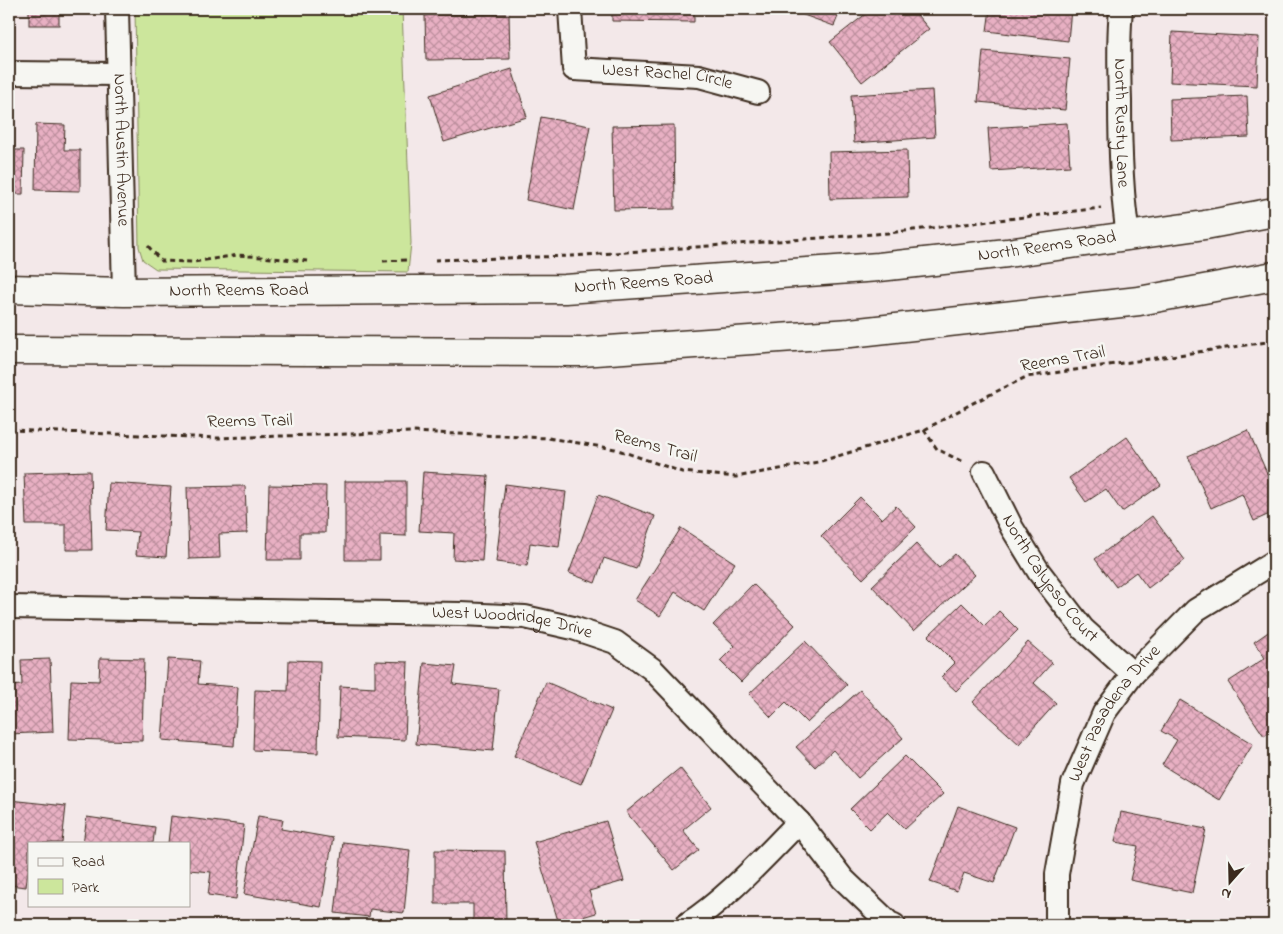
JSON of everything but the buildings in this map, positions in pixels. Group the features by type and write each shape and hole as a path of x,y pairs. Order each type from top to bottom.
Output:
{"main road":[{"name":"North Reems Road","path":"9,289 124,292 565,289 879,267 1007,253 1205,225 1274,212"},
{"path":"9,350 581,352 850,333 1139,301 1274,276"}],"street":[{"name":"North Austin Avenue","path":"117,9 124,292"},
{"name":"West Rachel Circle","path":"570,9 574,70 699,76 758,92"},
{"name":"North Rusty Lane","path":"1121,9 1119,33 1120,124 1124,205 1128,235"},
{"path":"9,73 118,74"},
{"name":"North Calypso Court","path":"984,472 1012,528 1039,572 1083,629 1132,674"},
{"name":"West Pasadena Drive","path":"1057,925 1057,874 1073,784 1104,713 1132,674 1196,610 1274,562"},
{"name":"West Woodridge Drive","path":"9,607 461,614 525,617 573,628 614,642 652,669 799,822 843,878 889,923 894,925"},
{"path":"686,925 703,914 742,880 799,822"}],"path":[{"path":"431,260 572,256 888,233 1124,205"},
{"path":"146,243 161,261 193,262 238,255 307,261"},
{"path":"381,261 414,260"},
{"name":"Reems Trail","path":"9,430 217,438 412,432 548,438 615,449 682,472 736,477 818,462 924,430 1026,377 1274,341"},
{"path":"924,430 938,449 984,472"}],"green space":[{"path":"135,9 402,9 411,243 408,272 156,269 143,260 139,247"}]}
